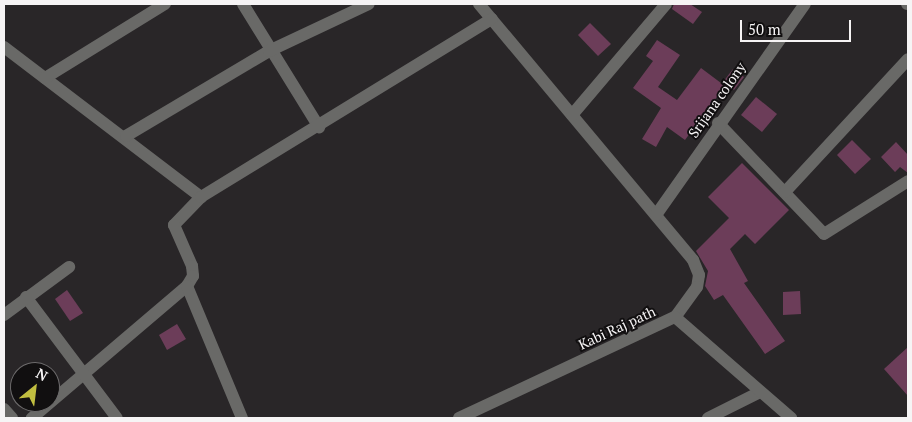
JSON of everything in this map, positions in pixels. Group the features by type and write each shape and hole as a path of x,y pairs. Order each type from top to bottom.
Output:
{"street":[{"path":"45,78 165,4"},
{"path":"243,4 269,51 319,127"},
{"path":"126,136 269,51 369,4"},
{"path":"479,4 693,260 699,275 697,287 675,317"},
{"path":"572,115 666,4"},
{"name":"Srijana colony","path":"656,215 718,123 805,4"},
{"path":"32,418 187,286 193,276 192,266 174,226 202,197 319,127 492,19"},
{"path":"4,47 126,136 202,197"},
{"path":"785,192 908,59"},
{"path":"718,123 821,232 830,234 908,181"},
{"path":"4,316 26,297 69,267"},
{"path":"187,286 242,418"},
{"path":"26,297 82,374 118,418"},
{"name":"Kabi Raj path","path":"459,418 675,317 791,418"},
{"path":"708,418 760,392"},
{"path":"4,408 12,418"}],"building":[{"path":"674,4 690,4 702,12 693,24 672,9"},
{"path":"590,23 611,44 598,56 578,35"},
{"path":"657,40 680,55 658,87 677,100 701,68 725,86 685,140 667,127 656,147 642,139 661,108 633,88 653,61 646,56"},
{"path":"733,69 744,77 734,90 723,82"},
{"path":"756,97 777,114 762,132 741,115"},
{"path":"852,140 871,159 855,174 837,155"},
{"path":"896,142 908,155 908,173 900,167 895,172 881,157"},
{"path":"742,163 789,210 755,244 745,234 730,249 748,281 744,283 785,341 765,354 723,295 714,300 705,286 708,271 696,251 729,218 708,197"},
{"path":"67,290 83,313 70,321 55,299"},
{"path":"800,291 801,314 783,315 783,292"},
{"path":"177,324 186,339 167,350 159,335"},
{"path":"908,347 908,396 884,369"}]}
